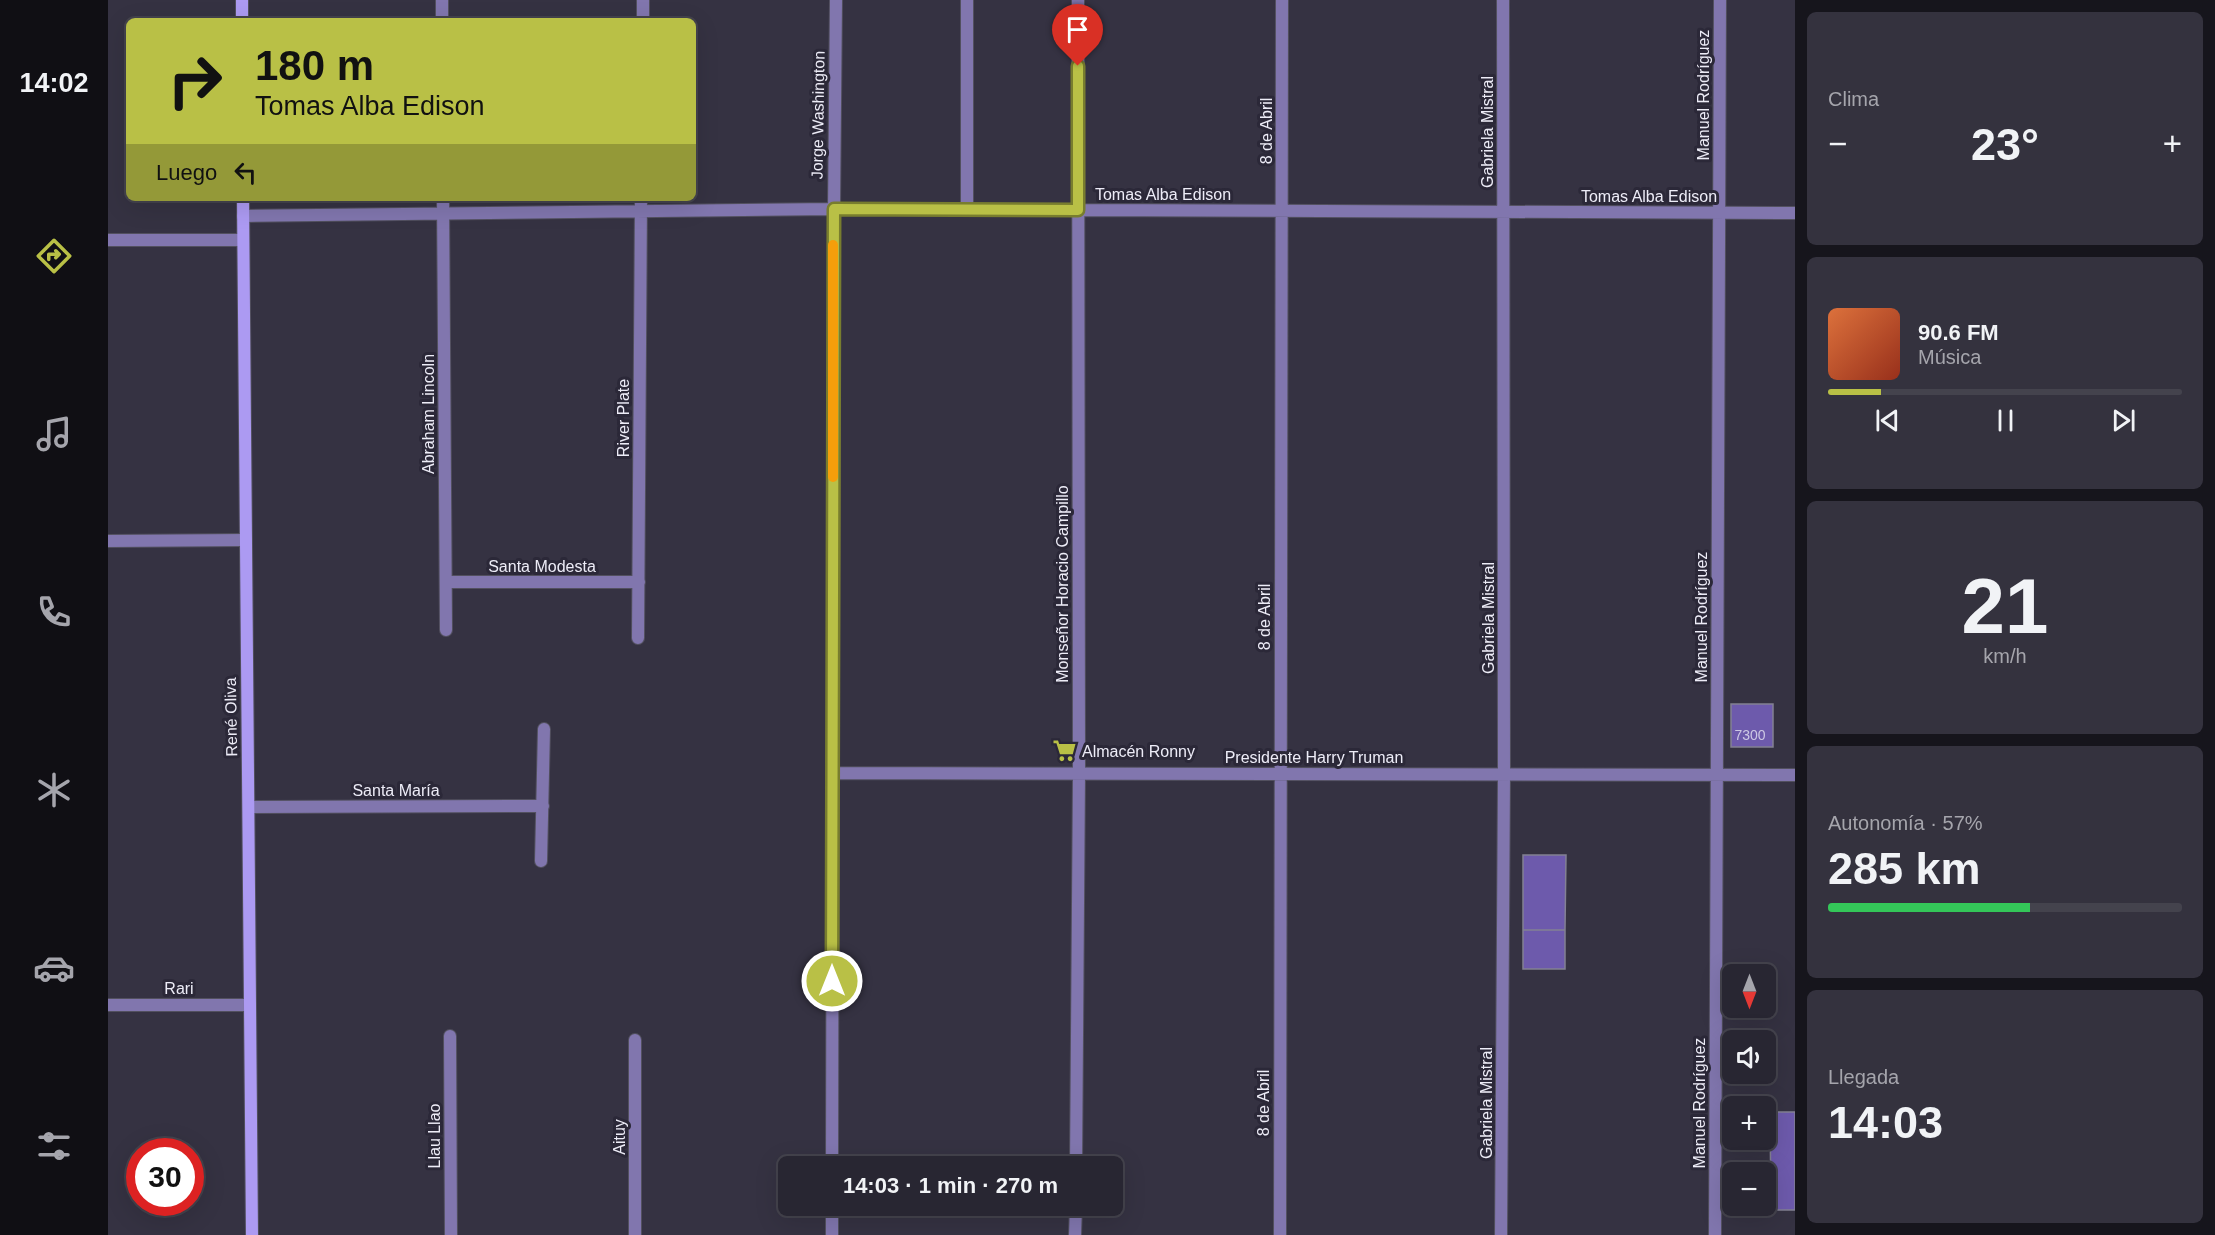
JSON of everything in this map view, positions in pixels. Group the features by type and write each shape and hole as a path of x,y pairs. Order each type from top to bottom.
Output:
{"street":[{"path":"242,0 242,18"},
{"path":"442,0 442,18"},
{"path":"643,0 643,18"},
{"name":"Jorge Washington","path":"832,1156 836,0"},
{"path":"967,210 968,0"},
{"name":"Monseñor Horacio Campillo","path":"1076,1156 1079,773 1078,0"},
{"name":"8 de Abril","path":"1280,1235 1282,0"},
{"name":"Gabriela Mistral","path":"1501,1235 1504,774 1503,0"},
{"name":"Manuel Rodríguez","path":"1715,1235 1719,0"},
{"name":"René Oliva","path":"243,201 252,1235"},
{"name":"Abraham Lincoln","path":"443,201 446,630"},
{"name":"River Plate","path":"638,638 642,201"},
{"name":"Tomas Alba Edison","path":"243,216 834,209 1795,213"},
{"path":"108,240 243,240"},
{"path":"108,541 246,540"},
{"name":"Santa Modesta","path":"446,582 639,582"},
{"path":"541,861 544,729"},
{"name":"Presidente Harry Truman","path":"832,773 1795,775"},
{"name":"Santa María","path":"249,807 543,806"},
{"name":"Rari","path":"108,1005 250,1005"},
{"name":"Llau Llao","path":"450,1036 451,1235"},
{"name":"Aituy","path":"635,1040 635,1235"},
{"path":"832,1216 832,1235"},
{"path":"1076,1216 1076,1235"}],"building":[{"path":"1731,704 1773,704 1773,747 1731,747"},
{"path":"1523,855 1566,855 1565,930 1523,930"},
{"path":"1523,930 1565,930 1565,969 1523,969"},
{"path":"1776,1112 1795,1112 1795,1210 1776,1210 1776,1162 1771,1162 1770,1150 1776,1150"}],"slow traffic":[{"path":"833,245 833,477"}],"place":[{"name":"Almacén Ronny","path":"1064,751"}],"route":[{"path":"832,981 834,209 1078,210 1078,66"}]}
